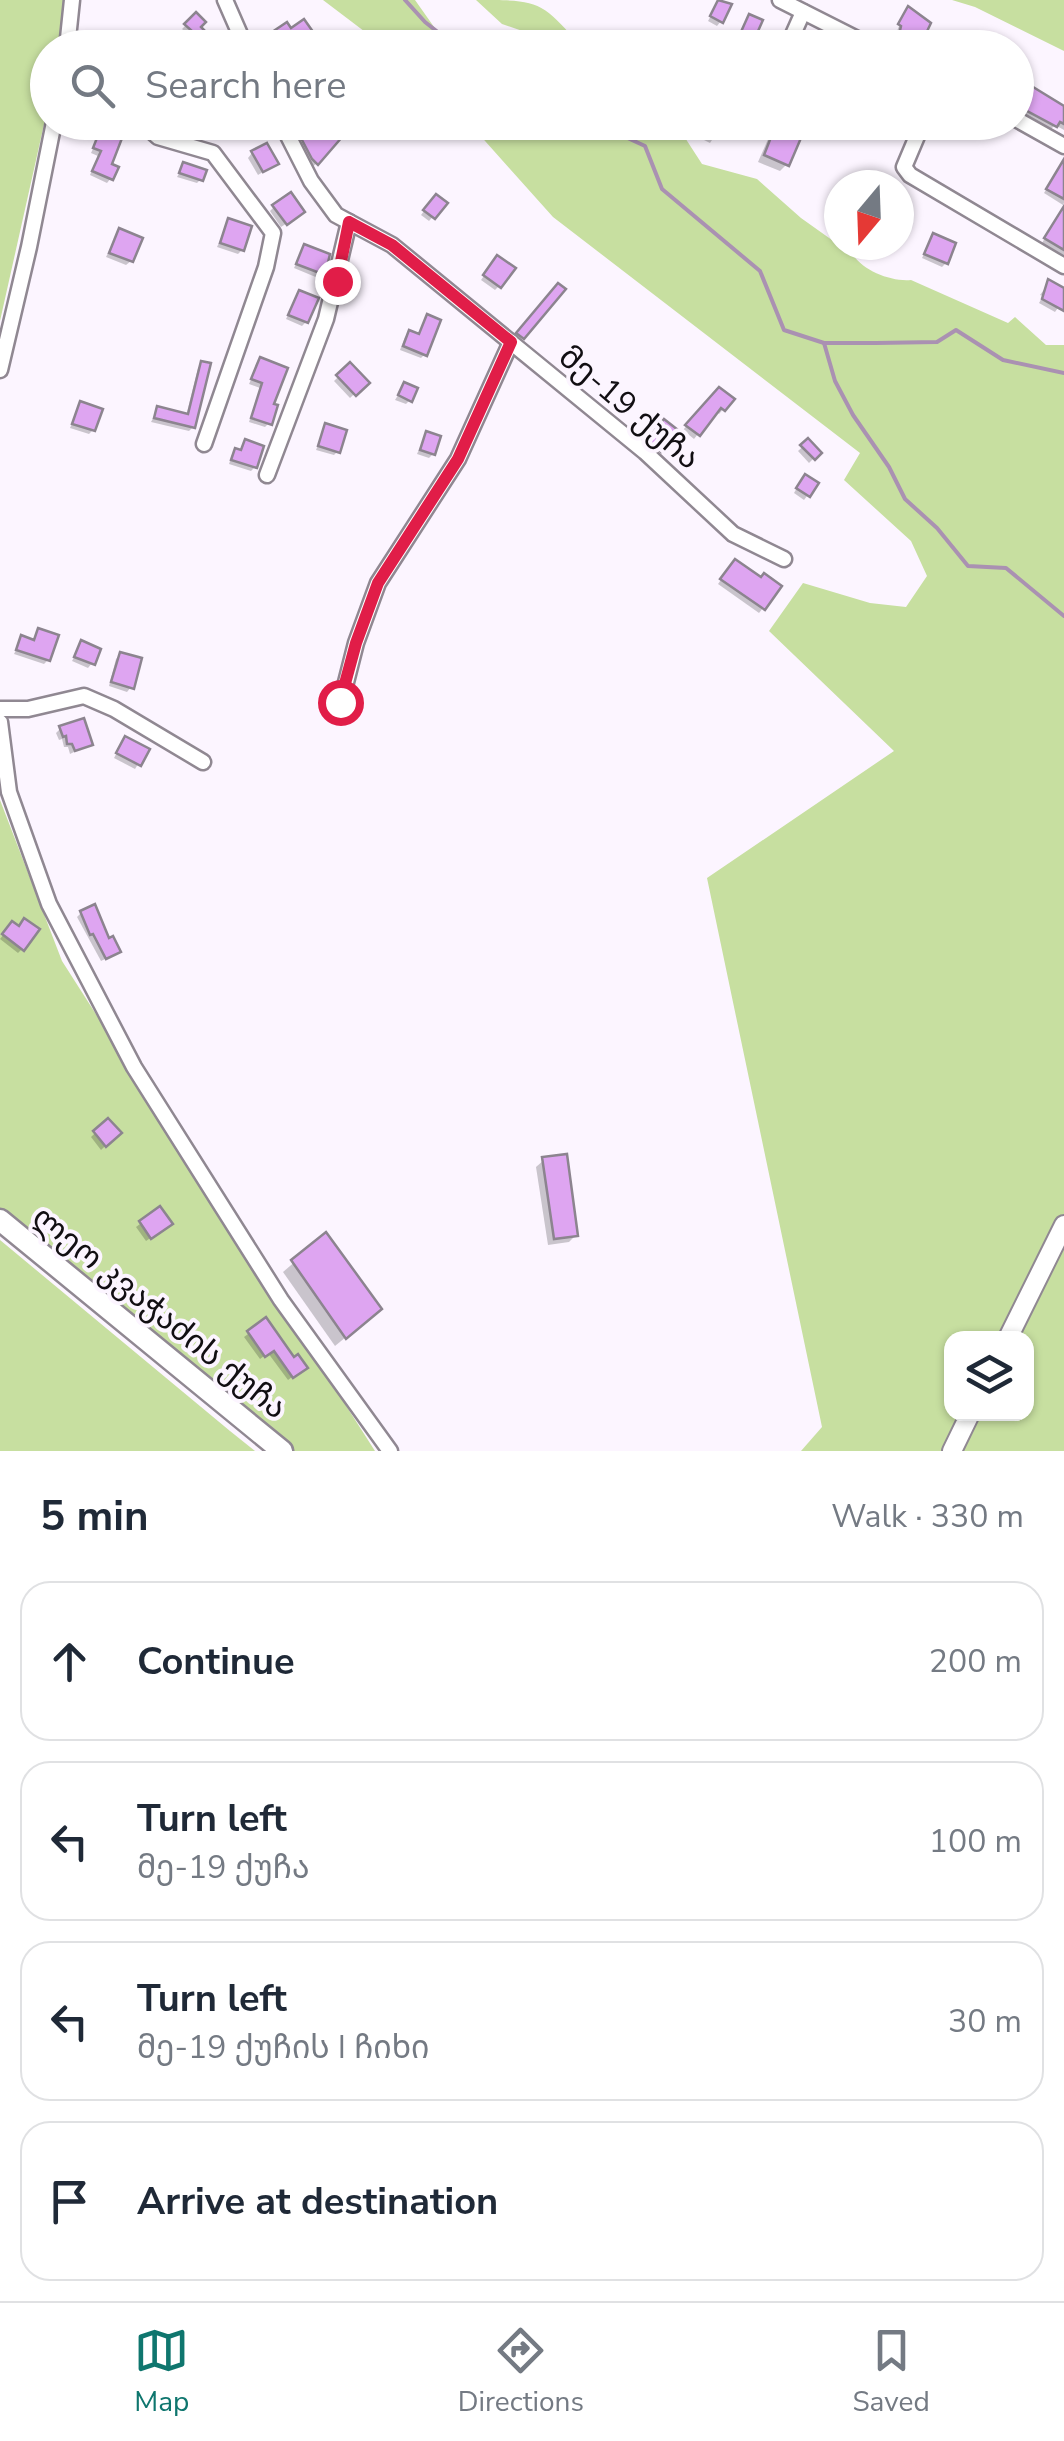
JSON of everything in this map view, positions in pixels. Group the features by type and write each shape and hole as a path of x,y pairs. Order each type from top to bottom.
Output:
{"main road":[{"name":"ლეო კვაჭაძის ქუჩა","path":"0,1220 282,1451"}],"street":[{"path":"70,30 72,0"},
{"path":"225,0 238,30"},
{"path":"780,0 840,30"},
{"path":"796,30 804,12"},
{"path":"1034,129 1064,146"},
{"path":"0,370 51,140"},
{"path":"168,140 213,153 273,232 266,267 204,444"},
{"name":"მე-19 ქუჩა","path":"290,140 311,181 336,215 392,245 646,452 733,534 784,559"},
{"path":"914,140 904,160 910,175 1064,266"},
{"path":"267,475 326,319 349,222"},
{"path":"340,702 378,583 458,459 511,342"},
{"path":"0,709 28,709 84,696 114,709 203,762"},
{"path":"0,729 9,792 49,904 134,1067 282,1300 390,1451"},
{"path":"1012,1331 1064,1226"},
{"path":"952,1451 967,1421"}],"green space":[{"path":"0,0 64,0 62,30 30,30 30,140 41,140 0,321"},
{"path":"323,0 415,0 436,30 363,30"},
{"path":"476,0 527,2 547,11 566,30 520,30 502,24"},
{"path":"952,0 1064,0 1064,51 1034,36 1034,30 1022,30"},
{"path":"484,140 686,140 702,164 757,179 824,234 824,260 857,260 879,274 911,280 1008,323 1015,317 1046,345 1064,345 1064,1451 801,1451 822,1427 707,878 894,751 769,631 803,583 870,603 906,607 927,576 911,541 844,480 860,453 553,217"},
{"path":"0,800 62,961 375,1451 294,1451 0,1209"},
{"path":"0,1240 230,1431 255,1451 0,1451"}],"building":[{"path":"718,0 732,4 723,23 710,16"},
{"path":"908,6 931,23 928,30 900,30 898,24"},
{"path":"196,12 206,22 201,27 204,30 191,30 184,24"},
{"path":"749,14 763,20 758,30 742,30"},
{"path":"304,19 312,30 275,30 287,22 291,28"},
{"path":"1034,88 1064,106 1064,124 1060,122 1057,127 1034,115"},
{"path":"96,140 121,140 112,164 119,167 113,180 92,171 101,151 93,148"},
{"path":"302,140 340,140 318,165"},
{"path":"770,140 800,140 789,166 764,155"},
{"path":"267,143 279,164 263,172 251,151"},
{"path":"1064,159 1064,199 1046,189"},
{"path":"183,162 207,170 203,181 179,173"},
{"path":"291,192 305,212 287,225 272,205"},
{"path":"436,194 448,203 435,219 423,210"},
{"path":"1064,206 1064,250 1044,238"},
{"path":"228,218 252,226 244,251 220,243"},
{"path":"119,228 143,238 133,262 109,253"},
{"path":"933,233 956,243 948,264 924,254"},
{"path":"304,244 330,254 325,275 296,264"},
{"path":"497,255 516,268 501,288 483,275"},
{"path":"1048,279 1064,288 1064,311 1042,299"},
{"path":"558,283 566,289 524,339 516,333"},
{"path":"299,290 319,298 308,323 288,315"},
{"path":"427,314 441,320 427,356 403,346 409,330 419,334"},
{"path":"260,357 288,368 274,404 278,405 272,425 251,418 262,383 251,379"},
{"path":"201,361 211,363 195,428 154,418 157,406 188,414"},
{"path":"350,362 370,383 356,396 336,375"},
{"path":"404,382 418,388 412,402 398,395"},
{"path":"719,387 735,399 725,411 721,408 700,436 685,425"},
{"path":"80,401 103,409 95,431 72,424"},
{"path":"664,419 678,430 661,452 647,440"},
{"path":"325,423 347,430 340,453 318,446"},
{"path":"426,431 441,436 435,455 420,450"},
{"path":"808,438 822,453 815,460 800,445"},
{"path":"245,439 264,446 257,468 231,460 235,448 241,450"},
{"path":"805,474 819,483 810,497 796,488"},
{"path":"735,559 782,586 765,610 720,579"},
{"path":"38,628 59,635 50,661 16,650 21,635 34,640"},
{"path":"81,640 101,649 95,665 74,657"},
{"path":"120,652 142,658 134,689 111,682"},
{"path":"84,718 93,745 75,751 59,726"},
{"path":"125,736 150,749 141,766 116,753"},
{"path":"95,904 109,938 113,936 121,952 106,959 80,911"},
{"path":"24,918 40,929 24,951 2,934 12,921 19,926"},
{"path":"108,1118 122,1133 106,1147 93,1131"},
{"path":"567,1154 578,1236 554,1239 542,1157"},
{"path":"160,1206 173,1224 151,1239 139,1221"},
{"path":"326,1232 382,1309 346,1339 291,1260"},
{"path":"266,1317 294,1357 298,1354 308,1368 293,1378 274,1351 265,1357 247,1331"}],"waterway":[{"path":"405,0 435,30"},
{"path":"632,140 645,146 662,189 760,271 784,330 824,343 937,342 956,330 1003,360 1064,373"},
{"path":"824,343 835,381 905,499 937,528 968,566 1006,568 1064,616"}],"route":[{"path":"337,281 349,222 392,245 511,342 458,459 378,583 340,702"}]}
